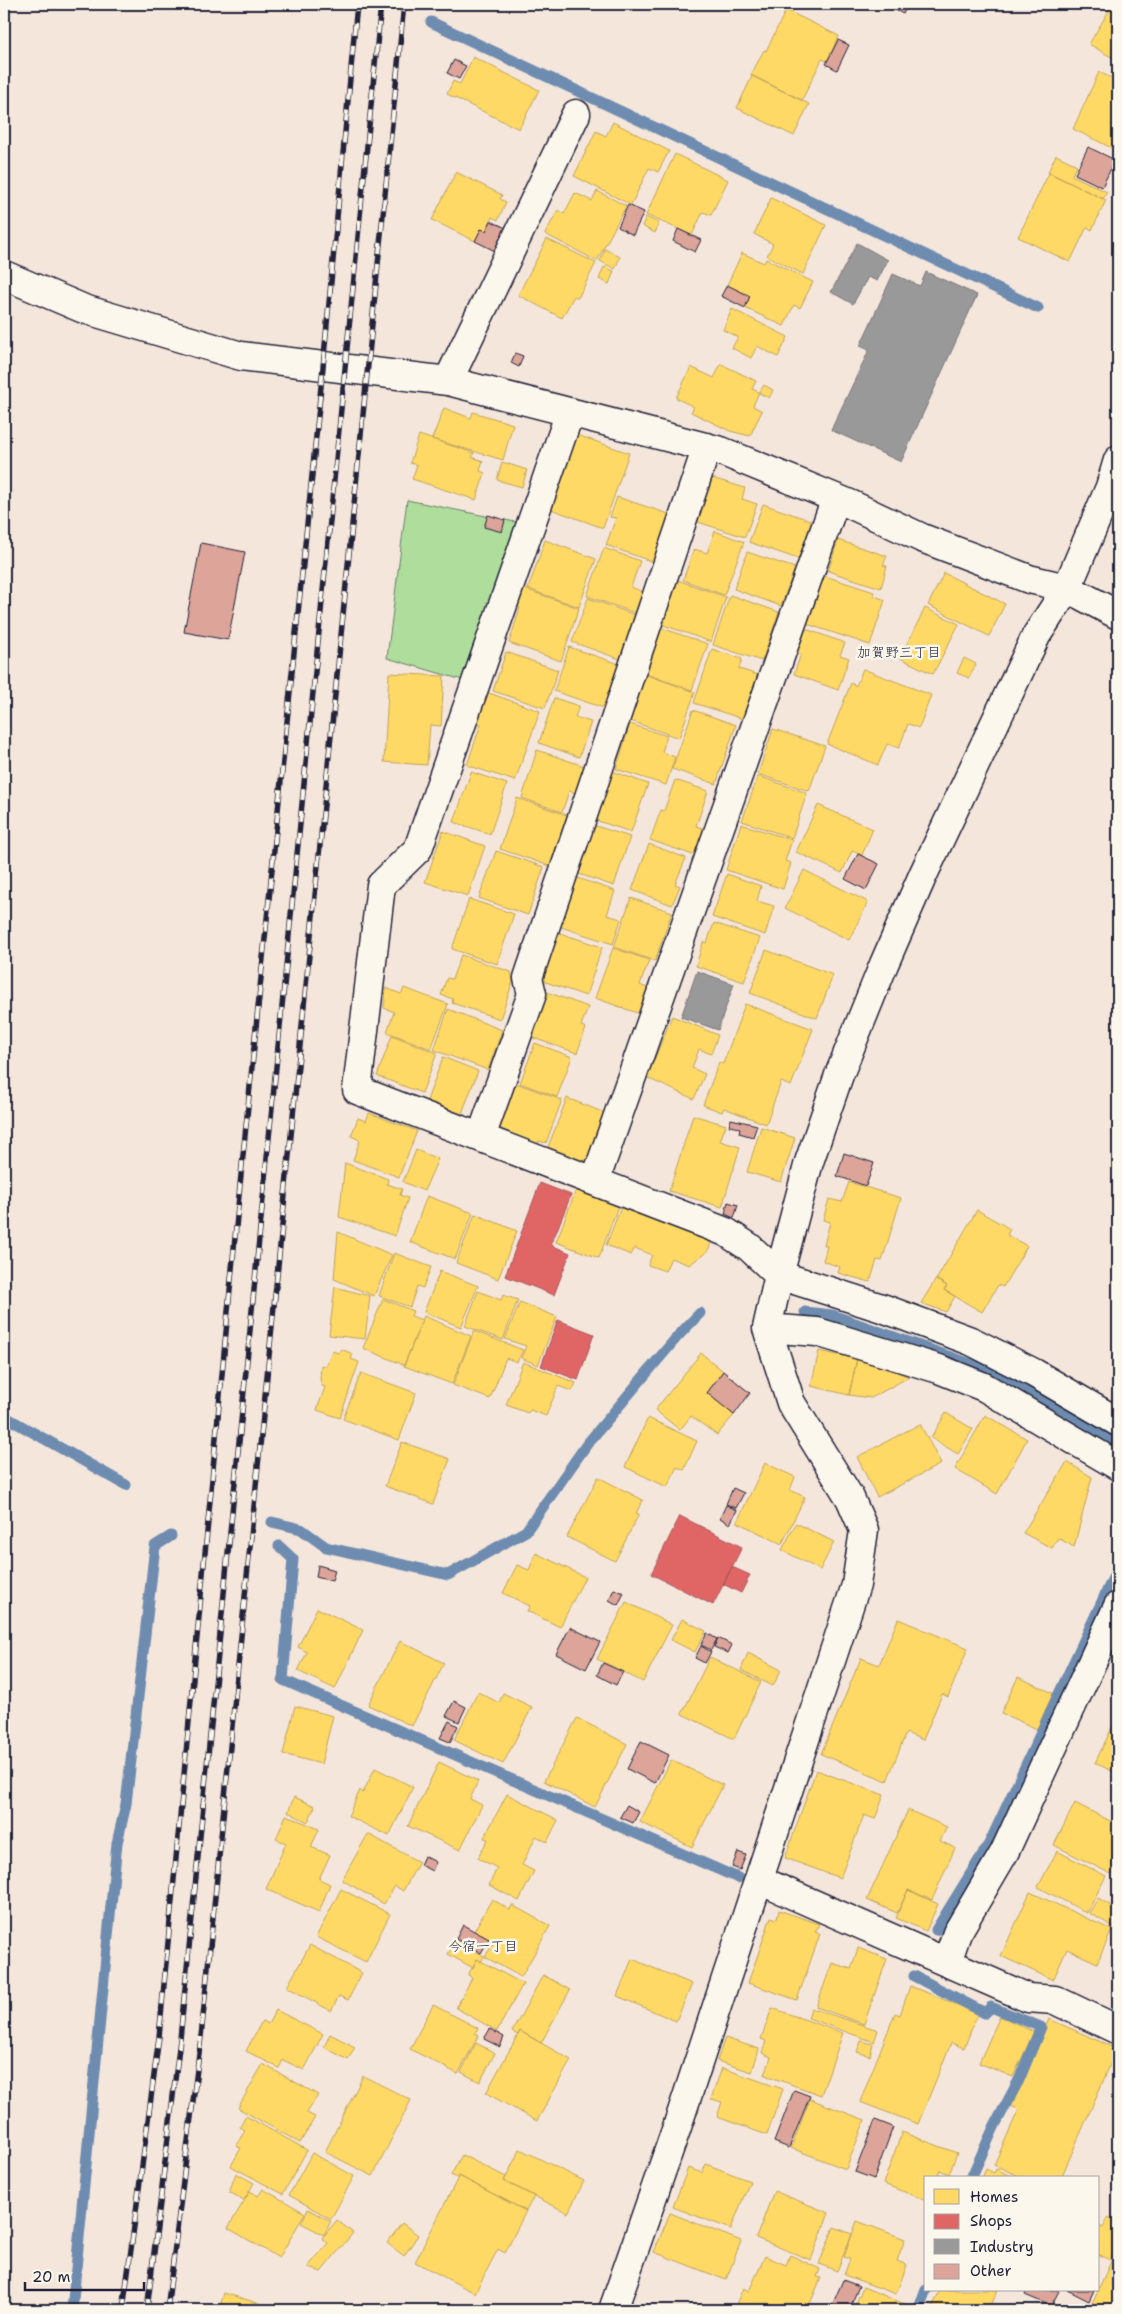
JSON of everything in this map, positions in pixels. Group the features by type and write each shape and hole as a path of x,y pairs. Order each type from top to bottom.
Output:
{"street":[{"path":"448,381 576,114"},
{"path":"4,275 84,309 241,356 448,381 721,451 836,498 931,542 1029,580 1067,588 1118,615"},
{"path":"570,412 418,849 381,885 358,1090 726,1232 750,1247 780,1275 885,1309 971,1341 1034,1373 1118,1422"},
{"path":"481,1137 532,994 528,978 707,447"},
{"path":"612,2310 677,2127 856,1586 864,1530 850,1498 791,1403 767,1328 809,1162 839,1075 923,875 1036,636 1067,588 1107,496 1118,460"},
{"path":"595,1181 836,498"},
{"path":"767,1328 818,1332 948,1372 984,1387 1118,1466"},
{"path":"947,1962 956,1934 1004,1853 1118,1606"},
{"path":"759,1880 1028,1998 1055,2000 1118,2030"}],"green space":[{"path":"407,500 520,523 466,681 387,658"}],"building: Homes":[{"path":"1113,4 1118,4 1118,61 1089,44"},
{"path":"786,10 839,36 827,61 822,59 802,100 751,75 764,50 766,51"},
{"path":"473,57 539,90 519,129 447,94 453,81 460,84"},
{"path":"1099,72 1118,81 1118,151 1073,129"},
{"path":"752,76 809,104 794,136 737,108"},
{"path":"613,122 669,151 658,172 649,168 631,205 574,176 596,131 606,136"},
{"path":"675,154 728,180 711,215 703,212 692,235 646,215"},
{"path":"1056,155 1077,165 1072,175 1107,192 1103,199 1048,172"},
{"path":"456,172 502,195 500,199 506,202 498,220 492,217 486,231 481,229 475,241 432,220"},
{"path":"1049,173 1106,200 1092,230 1087,227 1070,262 1018,237"},
{"path":"597,191 626,206 597,261 545,234 558,210 564,214 575,193 592,201"},
{"path":"771,198 826,225 803,274 767,256 773,244 754,234"},
{"path":"646,217 659,223 655,233 642,226"},
{"path":"547,239 596,263 578,298 574,296 562,318 518,295"},
{"path":"605,249 620,257 615,269 600,261"},
{"path":"742,253 764,263 766,259 813,282 800,308 794,305 784,326 745,308 750,296 727,285"},
{"path":"604,267 614,271 609,284 599,279"},
{"path":"732,309 788,337 778,357 757,346 751,358 732,348 738,337 723,330"},
{"path":"721,364 756,381 752,389 759,392 753,406 762,411 750,436 730,431 691,412 694,407 676,398 691,367 714,378"},
{"path":"764,385 773,390 769,398 759,393"},
{"path":"444,408 471,418 473,412 513,424 503,460 432,439"},
{"path":"419,435 474,453 472,457 483,461 480,471 485,473 476,500 412,479 417,465 410,463"},
{"path":"577,435 629,453 603,528 551,509"},
{"path":"502,462 527,470 522,487 497,480"},
{"path":"712,478 745,488 742,499 757,504 745,537 698,522"},
{"path":"617,497 669,514 653,562 606,545 616,518 610,517"},
{"path":"763,504 812,521 798,559 749,542"},
{"path":"715,531 744,542 724,595 683,580 694,549 707,553"},
{"path":"545,540 596,559 579,607 528,589"},
{"path":"838,540 887,556 883,565 887,566 881,588 828,571"},
{"path":"604,548 640,561 631,587 643,592 635,613 587,596"},
{"path":"747,552 795,568 781,606 734,589"},
{"path":"944,573 1005,604 989,636 928,605"},
{"path":"822,575 874,592 873,595 885,600 870,645 807,624 819,592 817,591"},
{"path":"677,580 726,597 711,642 661,624"},
{"path":"522,588 579,608 561,661 509,643 520,608 515,607"},
{"path":"730,595 779,612 762,661 713,645"},
{"path":"588,598 635,615 620,659 572,642"},
{"path":"925,608 959,624 933,674 900,658"},
{"path":"659,627 708,644 692,690 643,673"},
{"path":"806,629 845,643 840,655 849,658 838,690 794,674 801,654 797,653"},
{"path":"569,647 619,664 604,708 554,691"},
{"path":"712,649 742,659 739,669 758,675 743,719 694,703"},
{"path":"506,652 558,670 545,708 493,691"},
{"path":"964,658 976,664 969,678 957,673"},
{"path":"863,669 931,695 919,728 908,724 899,748 887,744 878,765 827,744 851,683 856,686"},
{"path":"389,673 444,676 441,726 430,725 427,765 384,762"},
{"path":"644,674 695,692 679,738 628,720"},
{"path":"486,692 540,711 515,781 467,765 481,724 476,722"},
{"path":"554,698 579,706 575,717 591,722 579,757 539,743"},
{"path":"693,710 736,725 716,784 672,769"},
{"path":"630,724 667,736 662,752 675,757 666,785 616,769"},
{"path":"773,729 825,746 809,791 758,774"},
{"path":"537,750 584,766 575,793 569,791 562,812 522,798"},
{"path":"612,771 648,784 631,832 595,820"},
{"path":"471,772 507,784 490,834 454,822"},
{"path":"758,776 807,793 792,838 742,821"},
{"path":"675,780 708,791 696,826 705,829 696,856 650,840 661,810 664,811"},
{"path":"517,798 567,815 550,866 500,849"},
{"path":"818,805 873,829 862,855 852,851 842,873 796,852"},
{"path":"741,824 792,840 785,861 791,863 783,889 726,870"},
{"path":"593,825 630,837 614,886 576,873"},
{"path":"443,831 485,846 468,896 425,882"},
{"path":"649,844 686,858 675,884 680,886 672,905 632,890"},
{"path":"496,851 544,867 528,915 479,898"},
{"path":"804,870 868,902 849,940 785,908"},
{"path":"727,874 761,886 757,901 774,906 765,935 712,917"},
{"path":"575,877 615,891 607,915 621,919 613,944 558,926"},
{"path":"631,898 672,912 655,961 614,947"},
{"path":"469,899 514,914 497,964 452,949"},
{"path":"714,923 760,938 744,982 696,966 703,942 707,943"},
{"path":"557,932 602,947 586,996 540,980"},
{"path":"613,948 649,960 640,985 649,989 640,1014 595,998"},
{"path":"766,950 833,975 817,1018 750,993"},
{"path":"461,955 511,972 513,981 500,1019 452,1003 453,999 441,995 447,978 452,979"},
{"path":"386,988 401,994 404,988 448,1004 431,1049 387,1032 394,1012 384,1008"},
{"path":"547,992 588,1007 581,1026 586,1028 577,1053 530,1037"},
{"path":"745,1004 813,1029 791,1086 781,1082 766,1124 724,1108 722,1112 703,1105 719,1062 723,1064"},
{"path":"448,1009 502,1030 488,1070 434,1050"},
{"path":"672,1016 718,1035 711,1054 699,1049 692,1068 705,1074 694,1099 647,1078"},
{"path":"392,1035 437,1053 422,1093 377,1076"},
{"path":"535,1043 572,1057 557,1097 520,1083"},
{"path":"443,1057 478,1071 461,1116 426,1103"},
{"path":"516,1083 562,1100 546,1143 539,1141 538,1144 499,1130"},
{"path":"567,1098 605,1113 587,1162 548,1147"},
{"path":"369,1113 417,1131 399,1177 353,1160 360,1140 351,1136 358,1118 366,1121"},
{"path":"693,1115 726,1125 720,1141 740,1147 722,1207 669,1191"},
{"path":"761,1127 795,1138 781,1182 747,1172"},
{"path":"416,1150 438,1159 424,1191 403,1182"},
{"path":"345,1163 388,1179 387,1184 402,1189 400,1195 408,1198 395,1236 339,1217"},
{"path":"849,1182 901,1198 882,1261 877,1260 870,1282 838,1273 840,1267 823,1261 827,1246 824,1245 830,1222 823,1220 829,1199 842,1202"},
{"path":"576,1190 618,1206 599,1258 556,1242"},
{"path":"427,1196 473,1213 455,1259 410,1242"},
{"path":"621,1207 648,1218 648,1215 712,1240 708,1251 689,1265 671,1258 665,1271 648,1265 652,1255 635,1248 631,1255 606,1245"},
{"path":"977,1210 1010,1229 1007,1235 1027,1246 1003,1287 998,1285 982,1312 944,1290 947,1286 936,1280"},
{"path":"475,1214 517,1231 498,1279 456,1263"},
{"path":"338,1232 392,1255 374,1296 334,1279"},
{"path":"394,1253 431,1267 423,1288 417,1286 410,1307 379,1296"},
{"path":"440,1271 478,1286 461,1327 424,1312"},
{"path":"936,1279 947,1286 944,1290 955,1296 946,1312 921,1303"},
{"path":"335,1287 370,1296 365,1339 329,1335"},
{"path":"478,1291 501,1300 503,1295 518,1300 503,1340 465,1326"},
{"path":"383,1299 413,1311 411,1316 422,1320 404,1365 363,1348"},
{"path":"520,1302 557,1317 538,1365 521,1358 526,1346 505,1339"},
{"path":"424,1316 471,1336 452,1384 404,1366"},
{"path":"474,1331 523,1350 517,1362 506,1358 490,1399 453,1385"},
{"path":"341,1349 353,1354 351,1359 359,1362 340,1418 317,1410 325,1387 322,1386 320,1379 321,1365 326,1366 332,1351 339,1353"},
{"path":"819,1351 857,1359 849,1395 811,1386"},
{"path":"701,1353 723,1371 707,1393 734,1415 717,1435 691,1416 680,1430 655,1410"},
{"path":"857,1359 909,1377 871,1398 849,1395"},
{"path":"523,1362 576,1383 572,1391 558,1386 546,1416 530,1410 528,1413 506,1405"},
{"path":"361,1373 416,1393 399,1440 343,1419"},
{"path":"946,1413 973,1429 958,1454 931,1438"},
{"path":"985,1415 1027,1439 997,1494 955,1469"},
{"path":"648,1418 697,1441 684,1470 677,1467 667,1487 625,1467"},
{"path":"920,1424 941,1464 877,1497 857,1457"},
{"path":"402,1442 450,1459 433,1504 385,1486"},
{"path":"1067,1462 1092,1477 1074,1547 1058,1538 1052,1548 1023,1533"},
{"path":"765,1463 795,1477 790,1490 805,1497 782,1544 737,1522"},
{"path":"598,1477 643,1500 636,1513 639,1514 615,1561 567,1537"},
{"path":"796,1523 834,1542 820,1570 782,1550"},
{"path":"536,1553 585,1577 560,1627 527,1611 530,1606 503,1593 517,1565 529,1570"},
{"path":"626,1602 672,1625 643,1682 597,1659"},
{"path":"317,1608 363,1630 335,1689 298,1671 307,1652 298,1647"},
{"path":"682,1619 706,1631 695,1652 671,1640"},
{"path":"898,1619 968,1648 948,1697 942,1694 923,1740 906,1733 887,1781 821,1754 861,1658 879,1665"},
{"path":"400,1641 444,1663 412,1726 368,1705"},
{"path":"748,1653 781,1670 773,1686 741,1670"},
{"path":"710,1657 761,1682 734,1739 682,1714"},
{"path":"1018,1677 1053,1693 1037,1729 1001,1713"},
{"path":"478,1692 499,1703 503,1693 532,1707 503,1764 454,1740"},
{"path":"295,1706 333,1716 321,1764 283,1754"},
{"path":"577,1718 627,1744 595,1807 544,1781"},
{"path":"1118,1718 1118,1774 1095,1763"},
{"path":"671,1760 723,1785 692,1847 640,1822"},
{"path":"439,1762 478,1781 470,1799 482,1805 460,1850 408,1826"},
{"path":"375,1768 413,1787 389,1836 348,1816 360,1790 363,1793"},
{"path":"816,1770 884,1795 875,1819 864,1815 840,1878 785,1858"},
{"path":"507,1794 558,1820 547,1842 536,1836 522,1865 534,1871 519,1901 489,1885 497,1868 478,1858 488,1839 484,1838"},
{"path":"294,1797 315,1806 308,1822 288,1812"},
{"path":"1075,1803 1118,1825 1118,1860 1111,1874 1054,1845"},
{"path":"908,1810 947,1827 940,1841 955,1848 932,1900 908,1890 897,1913 867,1900"},
{"path":"286,1815 319,1829 311,1847 330,1855 319,1879 330,1884 319,1912 266,1889 286,1843 276,1839"},
{"path":"368,1834 419,1862 403,1891 395,1886 384,1904 342,1880"},
{"path":"1057,1851 1106,1876 1087,1913 1038,1887"},
{"path":"341,1889 390,1914 366,1962 316,1937"},
{"path":"908,1890 938,1904 926,1931 896,1918"},
{"path":"1030,1892 1112,1930 1097,1963 1067,1949 1053,1980 1001,1956"},
{"path":"1098,1898 1118,1910 1118,1920 1114,1927 1089,1913"},
{"path":"492,1899 510,1910 512,1905 550,1926 521,1977 485,1957 494,1942 474,1931"},
{"path":"779,1910 819,1924 815,1932 820,1934 797,2000 748,1983 771,1917 777,1919"},
{"path":"456,1940 484,1956 481,1962 477,1959 473,1968 448,1954"},
{"path":"310,1945 362,1973 348,2000 339,1996 331,2011 287,1987"},
{"path":"858,1948 887,1959 864,2024 816,2007 832,1963 851,1969"},
{"path":"477,1959 523,1984 497,2031 456,2008 472,1978 468,1975"},
{"path":"632,1959 692,1984 676,2021 617,1996"},
{"path":"543,1975 570,1990 541,2043 520,2031 518,2035 512,2032"},
{"path":"910,1986 978,2013 964,2048 951,2043 918,2124 860,2102 895,2013 900,2015"},
{"path":"433,2005 478,2028 475,2033 479,2035 458,2074 410,2049"},
{"path":"772,2008 843,2033 821,2095 765,2075 771,2057 762,2053 766,2041 761,2039"},
{"path":"811,2008 878,2030 874,2042 808,2018"},
{"path":"276,2010 323,2034 304,2070 283,2060 279,2068 246,2051 262,2021 268,2024"},
{"path":"1000,2016 1034,2032 1013,2077 979,2063"},
{"path":"1049,2019 1117,2049 1062,2176 1019,2176 994,2165 1019,2109 1010,2106 1020,2084 1022,2085 1032,2061 1030,2060"},
{"path":"520,2031 571,2060 537,2121 486,2093"},
{"path":"330,2034 355,2047 348,2060 324,2047"},
{"path":"725,2038 759,2049 752,2072 717,2061"},
{"path":"861,2041 873,2044 870,2056 857,2052"},
{"path":"476,2043 495,2053 480,2082 461,2072"},
{"path":"263,2064 318,2095 307,2113 315,2117 300,2143 238,2108"},
{"path":"722,2068 783,2089 767,2135 717,2117 722,2102 711,2099"},
{"path":"363,2076 411,2100 373,2176 325,2152"},
{"path":"810,2099 865,2120 846,2169 791,2148"},
{"path":"246,2116 307,2150 283,2194 231,2166 241,2148 236,2146 245,2130 240,2127"},
{"path":"902,2132 957,2153 949,2174 940,2170 938,2176 924,2176 924,2199 883,2184"},
{"path":"520,2149 584,2181 568,2213 504,2181"},
{"path":"312,2153 354,2176 331,2219 289,2195"},
{"path":"462,2155 506,2177 504,2181 534,2196 526,2211 459,2176 458,2179 451,2175"},
{"path":"706,2164 750,2181 731,2229 673,2207 688,2168 702,2173"},
{"path":"986,2169 994,2173 996,2169 1011,2176 983,2176"},
{"path":"236,2173 254,2183 244,2200 229,2192"},
{"path":"459,2176 526,2211 505,2253 498,2249 475,2293 415,2262"},
{"path":"263,2189 305,2213 279,2258 228,2228 250,2191 258,2196"},
{"path":"774,2191 829,2213 811,2260 756,2238"},
{"path":"308,2209 331,2221 324,2235 301,2223"},
{"path":"670,2213 741,2241 726,2280 654,2252"},
{"path":"1108,2217 1118,2222 1118,2242 1110,2260 1100,2255 1100,2227 1103,2228"},
{"path":"337,2220 353,2233 321,2272 308,2267 328,2243 322,2238"},
{"path":"857,2221 905,2239 897,2261 907,2265 896,2294 844,2275 850,2259 844,2257"},
{"path":"402,2223 418,2235 404,2256 387,2243"},
{"path":"834,2227 852,2234 837,2271 819,2264"},
{"path":"1118,2246 1118,2310 1089,2310 1097,2292 1100,2292 1100,2286"},
{"path":"790,2255 820,2269 817,2277 821,2278 809,2306 806,2305 804,2310 734,2309 743,2288 749,2291 765,2256 786,2265"},
{"path":"863,2287 907,2305 905,2310 853,2310"},
{"path":"939,2292 997,2292 989,2310 931,2310"},
{"path":"224,2293 261,2304 259,2310 219,2310"}],"building: Shops":[{"path":"540,1183 571,1195 551,1245 570,1253 554,1295 505,1276"},
{"path":"558,1320 594,1334 578,1380 541,1366"},
{"path":"680,1516 742,1547 713,1605 651,1574"},
{"path":"732,1567 750,1575 741,1593 723,1584"}],"building: Industry":[{"path":"857,243 888,260 877,281 868,277 853,304 831,292"},
{"path":"926,272 977,295 901,462 831,430 869,350 860,346 893,274 920,286"},
{"path":"697,971 734,984 718,1030 681,1017"}],"building: Other":[{"path":"892,4 908,4 903,14 890,7"},
{"path":"838,40 849,45 837,70 826,64"},
{"path":"454,60 466,66 459,79 447,73"},
{"path":"1088,147 1115,160 1102,187 1075,174"},
{"path":"628,205 644,212 633,235 618,227"},
{"path":"491,221 506,228 495,251 475,241 481,229 486,231"},
{"path":"678,229 701,240 695,252 673,241"},
{"path":"727,285 750,296 745,308 721,296"},
{"path":"515,353 523,356 519,367 511,363"},
{"path":"488,515 505,520 502,532 484,527"},
{"path":"201,543 245,552 228,640 184,632"},
{"path":"858,854 879,864 866,890 845,879"},
{"path":"731,1119 757,1125 753,1137 739,1133 740,1128 729,1126"},
{"path":"844,1153 874,1163 866,1186 837,1176"},
{"path":"728,1202 738,1205 734,1218 725,1214"},
{"path":"723,1371 750,1393 734,1415 707,1393"},
{"path":"733,1488 744,1493 736,1508 726,1504"},
{"path":"726,1505 737,1510 730,1524 720,1518"},
{"path":"318,1565 335,1570 332,1581 316,1577"},
{"path":"614,1589 624,1593 618,1605 609,1600"},
{"path":"570,1627 600,1642 586,1669 556,1654"},
{"path":"707,1633 717,1639 711,1650 701,1645"},
{"path":"718,1638 732,1645 728,1653 714,1647"},
{"path":"701,1646 711,1652 705,1663 695,1658"},
{"path":"603,1663 623,1672 616,1685 597,1675"},
{"path":"454,1701 466,1707 459,1722 446,1716"},
{"path":"449,1721 458,1726 450,1742 440,1738"},
{"path":"641,1741 669,1755 655,1783 627,1769"},
{"path":"627,1805 639,1812 633,1823 620,1817"},
{"path":"738,1852 746,1855 740,1870 732,1867"},
{"path":"424,1856 436,1862 432,1871 420,1865"},
{"path":"463,1925 489,1939 481,1953 456,1939"},
{"path":"490,2029 504,2037 500,2047 484,2039"},
{"path":"794,2090 810,2096 789,2148 774,2142"},
{"path":"875,2120 893,2127 874,2179 855,2172"},
{"path":"843,2280 859,2286 849,2310 830,2310"},
{"path":"1026,2292 1058,2292 1051,2306 1025,2295"},
{"path":"1071,2292 1093,2292 1089,2301"}],"waterway":[{"path":"431,22 1038,308"},
{"path":"805,1312 832,1315 993,1372 1118,1444"},
{"path":"272,1522 301,1529 326,1547 448,1575 526,1531 587,1444 677,1337 700,1313"},
{"path":"4,1416 126,1485"},
{"path":"72,2310 117,1843 126,1804 155,1546 171,1536"},
{"path":"279,1546 293,1559 283,1680 738,1878"},
{"path":"936,1930 989,1844 1118,1567"},
{"path":"914,1976 985,2013 991,2007 1041,2027 1019,2080 995,2125 972,2176"},
{"path":"918,2310 925,2292"}],"railway":[{"path":"123,2310 159,2037 240,1185 323,367 357,4"},
{"path":"147,2310 180,2039 381,4"},
{"path":"167,2310 201,2037 404,4"}],"district":[{"name":"加賀野三丁目","path":"899,652"},
{"name":"今宿一丁目","path":"483,1946"}]}
